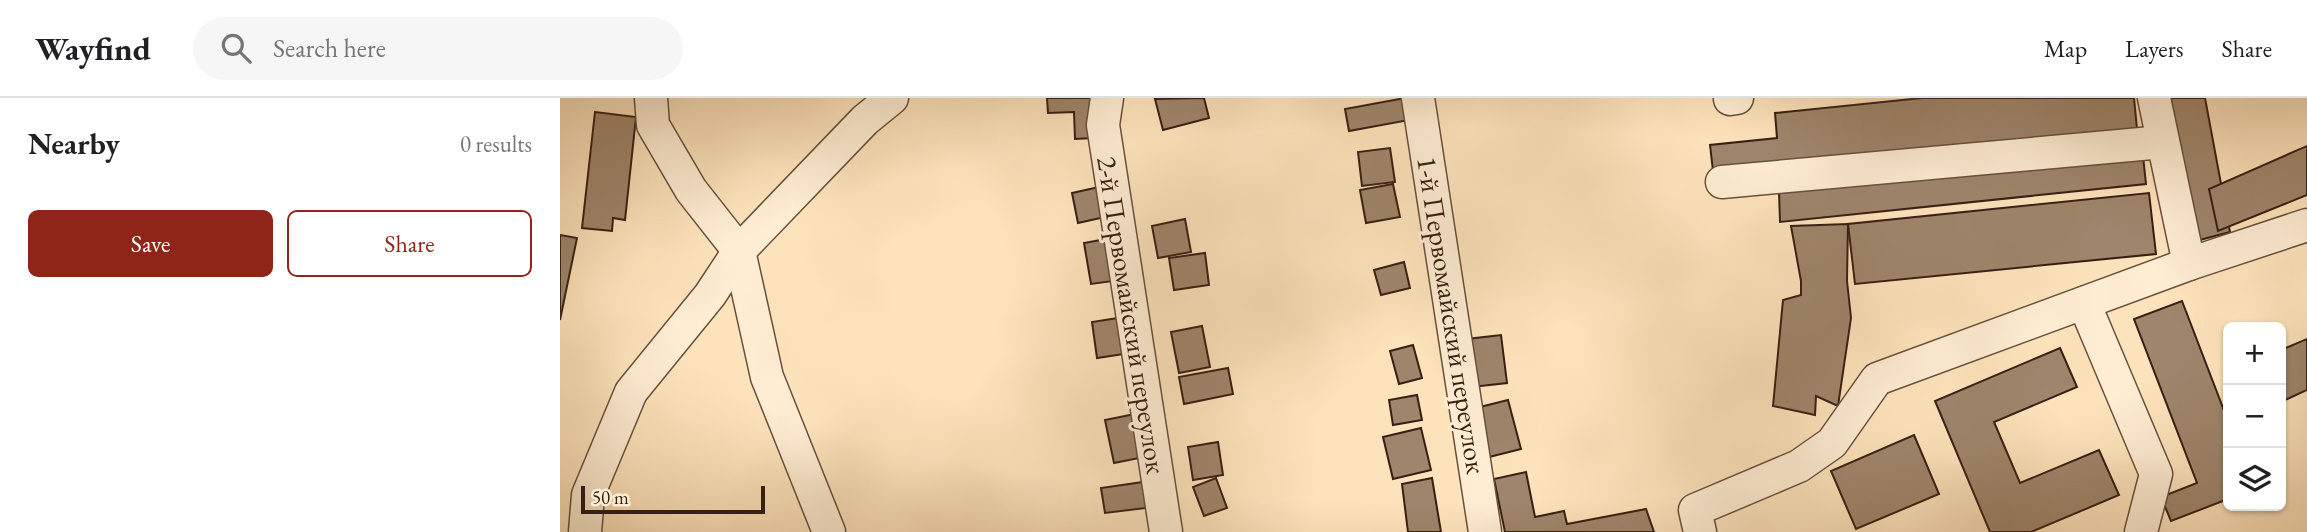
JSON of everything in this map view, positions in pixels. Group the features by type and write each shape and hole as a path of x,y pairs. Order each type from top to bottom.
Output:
{"street":[{"path":"651,98 653,125 691,190 739,251 766,377 829,532"},
{"path":"585,532 589,495 631,392 710,295 739,251 865,120 892,98"},
{"name":"2-й Первомайский переулок","path":"1107,98 1103,125 1166,532"},
{"name":"1-й Первомайский переулок","path":"1418,98 1485,532"},
{"path":"1730,99 1737,98"},
{"path":"2154,98 2189,264"},
{"path":"1722,182 2163,142"},
{"path":"1700,532 1695,510 1799,466 1832,443 1877,379 2189,264 2307,225"},
{"path":"2084,303 2156,474 2141,532"}],"building":[{"path":"1047,98 1093,98 1095,138 1075,139 1074,112 1048,113"},
{"path":"1204,98 1209,118 1163,130 1155,99"},
{"path":"1405,98 1409,120 1349,131 1345,109"},
{"path":"1922,98 2134,98 2137,129 1713,171 1710,145 1777,138 1775,113"},
{"path":"2171,98 2205,98 2230,232 2196,241"},
{"path":"595,112 636,117 625,220 613,218 612,231 582,228"},
{"path":"2307,146 2307,195 2218,231 2209,189"},
{"path":"1390,148 1395,182 1362,186 1358,152"},
{"path":"2143,156 2146,184 1780,222 1779,193"},
{"path":"1393,184 1400,217 1366,223 1360,190"},
{"path":"1099,187 1105,217 1078,223 1072,193"},
{"path":"2149,193 2156,254 1855,284 1848,224"},
{"path":"1185,219 1191,252 1158,258 1152,226"},
{"path":"1848,224 1847,281 1851,318 1838,406 1816,396 1815,415 1773,406 1783,300 1801,295 1791,226"},
{"path":"560,235 577,238 560,320"},
{"path":"1106,239 1113,281 1091,284 1084,243"},
{"path":"1205,253 1209,285 1174,290 1169,258"},
{"path":"1404,262 1410,288 1381,295 1374,270"},
{"path":"2182,301 2223,408 2223,501 2171,521 2161,497 2197,483 2134,319"},
{"path":"1131,316 1137,352 1097,358 1092,322"},
{"path":"1202,326 1210,367 1179,373 1171,332"},
{"path":"1501,335 1507,383 1472,387 1467,339"},
{"path":"2307,339 2307,390 2286,400 2286,385 2286,348"},
{"path":"1413,345 1422,378 1399,384 1390,351"},
{"path":"2060,348 2077,387 1994,422 2020,483 2099,450 2119,495 2031,532 1990,532 1935,401"},
{"path":"1228,368 1233,394 1184,404 1179,377"},
{"path":"1417,395 1422,420 1393,425 1389,400"},
{"path":"1508,400 1521,449 1485,458 1472,409"},
{"path":"1140,413 1149,456 1114,463 1105,420"},
{"path":"1421,428 1431,470 1393,479 1383,437"},
{"path":"1914,435 1939,494 1856,529 1831,471"},
{"path":"1218,442 1223,475 1193,480 1188,447"},
{"path":"1526,472 1535,517 1564,511 1567,524 1646,509 1654,532 1505,532 1494,479"},
{"path":"1216,478 1227,508 1204,516 1193,487"},
{"path":"1432,478 1441,532 1408,532 1402,484"},
{"path":"1150,481 1154,507 1105,513 1101,488"}]}
